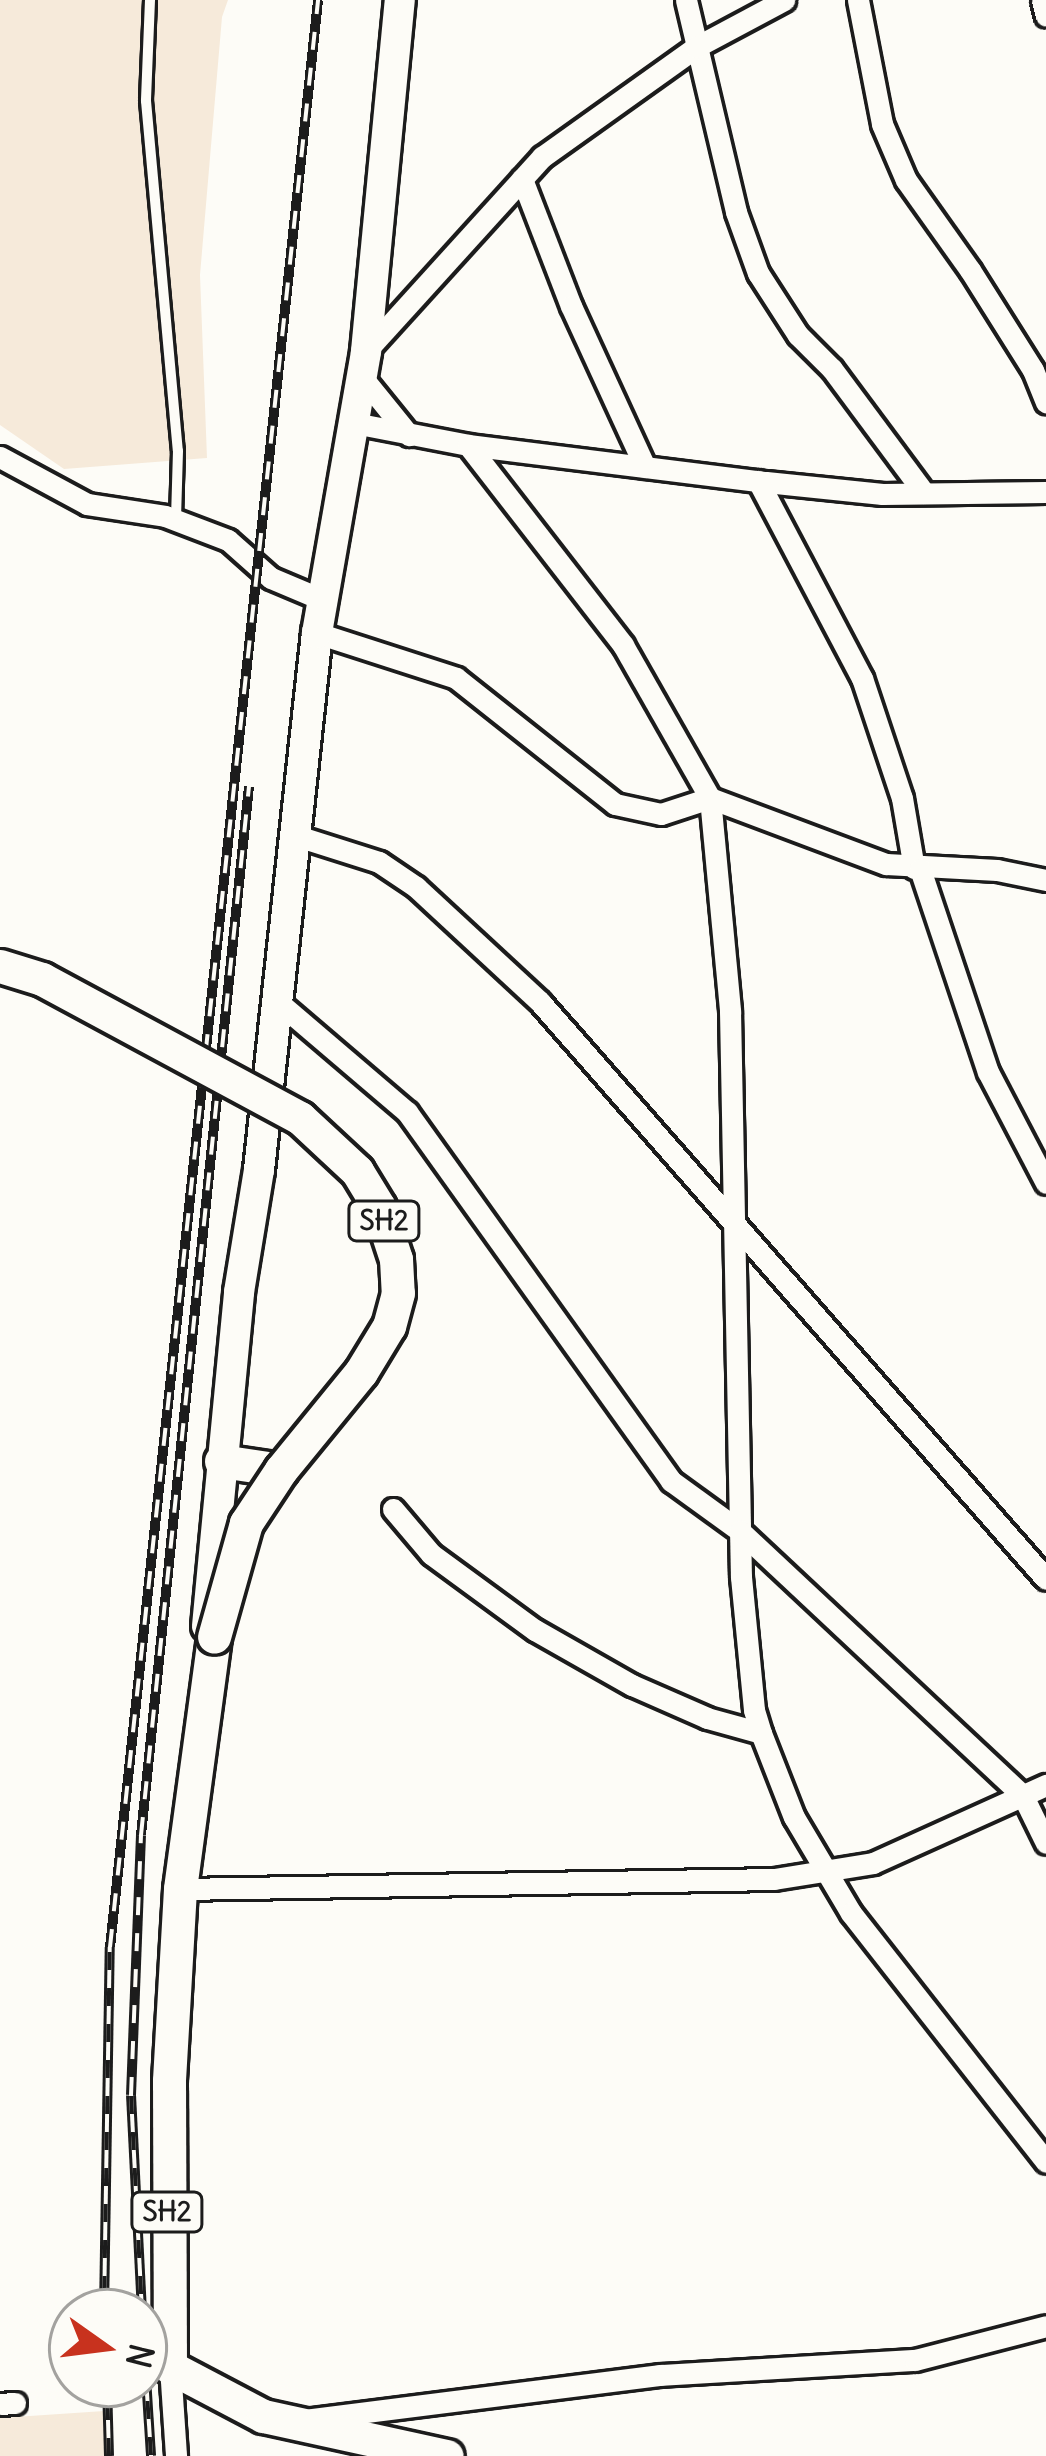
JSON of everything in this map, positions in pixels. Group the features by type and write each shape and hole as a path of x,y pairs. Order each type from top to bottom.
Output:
{"main road":[{"path":"195,1764 221,1461 317,633 364,364 400,0"},
{"name":"SH2","path":"0,966 42,980 300,1118 357,1171 379,1207 396,1258 398,1293 389,1326 362,1372 280,1470 246,1523 214,1637 180,1888 169,2081 170,2367"},
{"path":"221,1461 280,1470"},
{"path":"170,2367 263,2416 447,2456"}],"street":[{"path":"686,0 736,212 758,273 798,335 832,369 924,493"},
{"path":"410,435 364,364 522,179 542,157 696,47 784,0"},
{"path":"858,0 882,124 906,181 970,270 1033,370 1046,402"},
{"path":"1042,0 1046,16"},
{"path":"522,179 571,306 645,467"},
{"path":"354,423 468,445 758,481 924,493 1046,492"},
{"path":"468,445 623,645 710,798 730,1011 740,1531 754,1710 761,1733 794,1816 851,1913 1046,2162"},
{"path":"0,458 87,504 176,520 228,540 271,578 323,600"},
{"path":"758,481 862,678 902,798 917,868 988,1072 1046,1184"},
{"path":"317,633 455,678 615,804 661,814 710,798 851,852 917,868 997,870 1046,880"},
{"path":"297,836 379,862 416,887 540,1003 1046,1579"},
{"path":"277,1001 407,1112 671,1481 740,1531 1023,1796 1046,1843"},
{"path":"393,1508 431,1553 536,1630 632,1685 707,1718 761,1733"},
{"path":"180,1888 591,1885 826,1872 873,1863 1046,1786"},
{"path":"290,2423 454,2397 660,2375 915,2360 1046,2326"},
{"path":"170,2367 176,2456"}],"lane":[{"path":"150,0 146,101 178,452 176,520"}],"shaded area":[{"path":"0,0 228,0 222,17 200,275 207,458 64,469 0,425"},
{"path":"104,2411 110,2456 0,2456 0,2418"}],"railway":[{"path":"104,2288 110,1947 318,0"},
{"path":"141,2288 131,2095 141,1835 249,787"},
{"path":"108,2408 109,2456"},
{"path":"148,2408 151,2456"}]}
